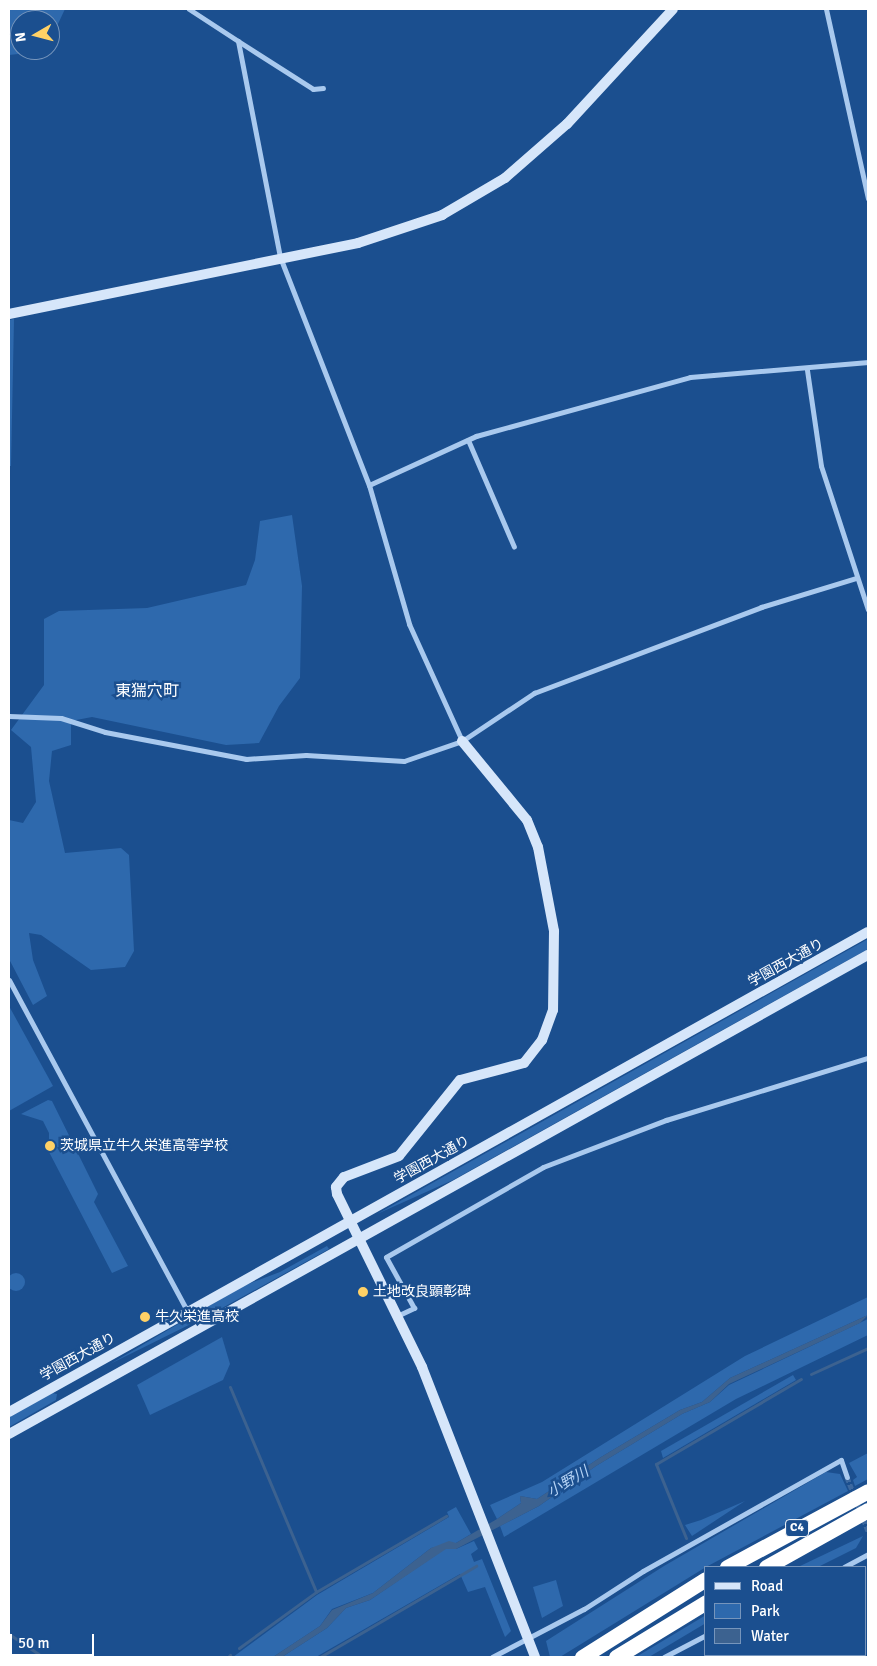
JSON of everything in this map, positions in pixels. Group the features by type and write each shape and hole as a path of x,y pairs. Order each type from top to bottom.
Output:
{"highway":[{"name":"C4","path":"729,1566 868,1491"},
{"name":"C4","path":"768,1566 868,1510"},
{"path":"582,1657 704,1580"},
{"path":"616,1657 704,1603"}],"main road":[{"path":"9,314 358,243 442,214 505,178 567,124 671,10"},
{"path":"462,741 528,820 538,847 554,931 553,1010 542,1040 524,1063 460,1080 399,1156 340,1180 336,1186 338,1200 399,1315 535,1657"},
{"name":"学園西大通り","path":"9,1412 868,932"},
{"path":"9,1434 868,955"}],"street":[{"path":"189,9 313,89 323,88"},
{"path":"826,9 868,198"},
{"path":"238,41 280,258 369,485 409,624 462,741"},
{"path":"369,485 468,440 690,377 807,370 868,362"},
{"path":"807,370 821,466 868,610"},
{"path":"468,440 514,547"},
{"path":"9,716 61,718 105,732 246,759 306,755 404,761 462,741 534,692 761,607 856,578"},
{"path":"9,980 187,1311"},
{"path":"399,1315 414,1308 386,1257 543,1167 666,1120 868,1058"},
{"path":"492,1657 527,1636 584,1609 660,1561 841,1460 847,1477"},
{"path":"846,1566 868,1554"},
{"path":"664,1657 704,1636"}],"green space":[{"path":"9,9 65,9 60,20 60,10 10,10 9,55"},
{"path":"14,319 11,466 9,466 9,320"},
{"path":"292,515 302,586 300,678 279,706 259,743 226,745 92,717 71,721 71,745 52,751 49,781 65,853 121,848 129,855 134,951 125,967 91,970 41,935 29,933 33,960 47,996 33,1005 9,959 9,820 23,823 36,802 31,747 11,730 44,685 44,619 59,611 147,608 246,585 255,560 260,521"},
{"path":"868,939 868,949 453,1180 377,1214"},
{"path":"9,1006 53,1086 9,1111"},
{"path":"48,1100 52,1101 98,1194 94,1202 128,1266 112,1273 49,1152 49,1133 43,1121 21,1114"},
{"path":"327,1246 329,1249 213,1313 110,1364 243,1286 280,1272"},
{"path":"12,1273 20,1273 25,1278 23,1289 12,1291 7,1286 7,1278"},
{"path":"868,1297 868,1315 730,1378 702,1402 680,1410 601,1457 537,1499 520,1496 521,1503 497,1519 490,1505 542,1482 745,1356"},
{"path":"868,1319 868,1335 736,1399 504,1537 500,1526 539,1506 596,1466 682,1414 710,1402 729,1385"},
{"path":"222,1337 230,1364 223,1380 150,1415 137,1385"},
{"path":"793,1375 796,1380 663,1458 661,1451"},
{"path":"52,1393 57,1394 56,1400 9,1427 9,1417"},
{"path":"868,1453 868,1479 855,1486 853,1480 857,1477 849,1463"},
{"path":"826,1472 840,1474 848,1491 708,1566 704,1566 704,1568 560,1657 550,1657 546,1641 664,1566"},
{"path":"745,1501 692,1536 685,1525 701,1520"},
{"path":"456,1507 471,1534 456,1543 431,1548 373,1593 332,1609 320,1626 273,1657 233,1657 317,1595 449,1517 447,1512"},
{"path":"863,1536 856,1548 820,1566 800,1566"},
{"path":"474,1541 478,1549 471,1554 474,1562 482,1559 511,1631 505,1637 485,1587 468,1592 460,1574 316,1657 282,1657 327,1628 346,1608 370,1600 446,1548 456,1549"},
{"path":"556,1580 563,1606 542,1618 533,1587"},
{"path":"704,1616 704,1624 649,1657 636,1657"}],"water":[{"name":"小野川","path":"868,1315 860,1323 729,1384 710,1402 682,1414 596,1466 539,1506 456,1549 446,1549 370,1600 346,1608 327,1628 282,1657 273,1657 320,1626 332,1610 373,1593 431,1548 449,1541 456,1543 497,1519 521,1503 520,1496 537,1499 601,1457 680,1410 702,1402 730,1378"}],"waterway":[{"path":"811,1374 868,1348"},
{"path":"686,1538 656,1464 801,1379"},
{"path":"230,1387 316,1592"},
{"path":"239,1648 316,1592 446,1516"},
{"path":"320,1657 476,1566"},
{"path":"9,1634 43,1657"}],"tunnel":[{"path":"847,1477 868,1531"}],"place":[{"name":"茨城県立牛久栄進高等学校","path":"50,1146"},
{"name":"土地改良顕彰碑","path":"363,1292"},
{"name":"牛久栄進高校","path":"145,1317"}],"district":[{"name":"東猯穴町","path":"147,691"}]}
